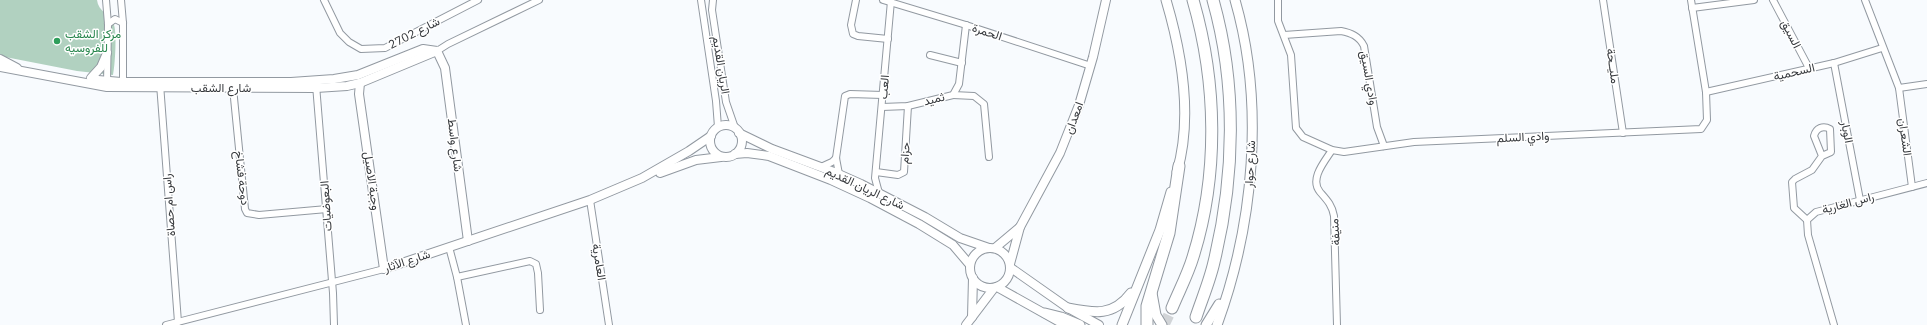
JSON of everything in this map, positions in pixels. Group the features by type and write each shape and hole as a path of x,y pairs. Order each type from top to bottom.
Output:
{"highway":[{"path":"1172,308 1193,258 1205,206 1212,154 1211,104 1207,61 1193,0"},
{"name":"شارع حوار","path":"1196,317 1214,262 1224,210 1230,157 1230,105 1225,58 1219,22 1213,0"},
{"path":"1147,325 1147,306 1169,232 1179,166"}],"main road":[{"path":"1122,325 1160,230 1179,166 1184,129 1183,81 1166,0"},
{"name":"شارع حوار","path":"1217,325 1225,302 1247,212 1252,131 1245,41 1235,0"},
{"path":"1206,325 1217,310 1234,267"},
{"path":"1068,308 1101,312 1111,310 1124,303 1138,284"},
{"path":"1152,288 1154,310 1162,325"},
{"path":"1045,313 1061,317 1080,325"}],"street":[{"path":"106,0 108,24 107,84"},
{"path":"121,0 123,23 123,85"},
{"name":"شارع 2702","path":"324,0 340,33 349,42 361,48 385,48 478,0"},
{"name":"شارع الشقب","path":"0,66 107,84 123,85 291,82 347,86 360,83 437,51 448,44 539,0"},
{"name":"الريان القديم","path":"700,0 717,107 718,127"},
{"name":"الريان القديم","path":"713,0 712,10 726,102 737,130"},
{"path":"856,0 851,25 853,34 858,36 888,39"},
{"name":"الحمرة","path":"883,0 891,1 1091,66"},
{"name":"امعدان","path":"1010,266 1020,227 1060,154 1079,105 1091,66 1106,0"},
{"path":"1238,10 1240,0"},
{"name":"وادي السلم","path":"1278,0 1278,21 1291,55 1296,128 1303,137 1332,150 1350,152 1384,146 1423,142 1699,130 1705,125 1707,118 1706,92"},
{"name":"مليــحة","path":"1603,0 1623,133"},
{"path":"1691,0 1706,92"},
{"path":"1692,8 1754,0"},
{"name":"السيق","path":"1773,0 1809,68"},
{"name":"الشعران","path":"1865,0 1882,48 1899,88 1912,187"},
{"name":"العب","path":"879,193 875,178 891,1"},
{"path":"108,24 116,19 123,23"},
{"name":"ثميد","path":"882,107 908,106 953,95 959,84 966,25"},
{"name":"وادي السيق","path":"1284,35 1349,32 1361,40 1364,46 1377,128 1384,146"},
{"name":"السحمية","path":"1706,92 1834,63 1882,48"},
{"name":"شارع الشقب","path":"160,85 233,88 316,84 358,75 424,49 437,51"},
{"name":"شارع واسط","path":"437,51 445,68 468,241"},
{"path":"91,78 101,67 107,53"},
{"path":"930,55 962,63"},
{"path":"0,59 17,68"},
{"name":"الوبار","path":"1834,63 1860,200"},
{"name":"شارع الشقب","path":"0,66 91,78 107,84"},
{"name":"وجبة الاصيل","path":"360,83 359,94 384,269"},
{"name":"البعوضيات","path":"316,84 332,282 334,325"},
{"path":"1899,88 1927,84"},
{"name":"راس ام حصاة","path":"160,85 178,322"},
{"path":"347,86 359,94"},
{"name":"دوحة فشاخ","path":"233,88 244,201 247,213 259,215 326,209"},
{"path":"839,174 836,158 844,96 850,94 883,95"},
{"path":"953,95 974,96 984,104 989,157"},
{"name":"حزام","path":"876,172 898,174 904,172 908,106"},
{"path":"727,125 737,130 742,145 735,154 728,157 721,156 713,150 710,141 711,136 718,127 727,125"},
{"name":"شارع الريان القديم","path":"737,130 772,149 839,174 861,184 960,238 992,248"},
{"name":"شارع الآثار","path":"642,178 689,152 711,136"},
{"name":"منيفة","path":"1332,150 1317,176 1316,183 1318,190 1331,205 1334,216 1337,325"},
{"name":"شارع الريان القديم","path":"735,154 748,153 769,156 831,180 870,198 919,224 953,245 970,265"},
{"name":"شارع الآثار","path":"166,325 384,269 590,200 642,178 696,160 721,156"},
{"path":"1807,220 1794,208 1792,182 1812,170 1822,156"},
{"path":"821,167 832,162 836,158"},
{"path":"861,184 868,182 876,172"},
{"name":"راس الغارية","path":"1834,325 1808,235 1807,220 1816,212 1927,183"},
{"name":"العامرية","path":"590,200 609,325"},
{"name":"امعدان","path":"992,248 1020,227"},
{"path":"449,247 457,277 466,325"},
{"path":"969,322 974,292 970,265 974,256 978,252 992,248 1006,255 1010,266 1068,308 1099,325"},
{"path":"457,277 530,261 536,264 538,273 540,310"},
{"path":"969,322 995,287 1006,280 1010,266"},
{"path":"973,278 984,287 995,287 1045,313 1064,325"}],"green space":[{"name":"مركز الشقب للفروسيه","path":"0,0 97,0 102,10 110,18 115,29 116,42 113,75 77,71 0,56"}],"tunnel":[{"path":"1164,325 1172,308"}],"place":[{"name":"مركز الشقب للفروسيه","path":"57,41"}]}
